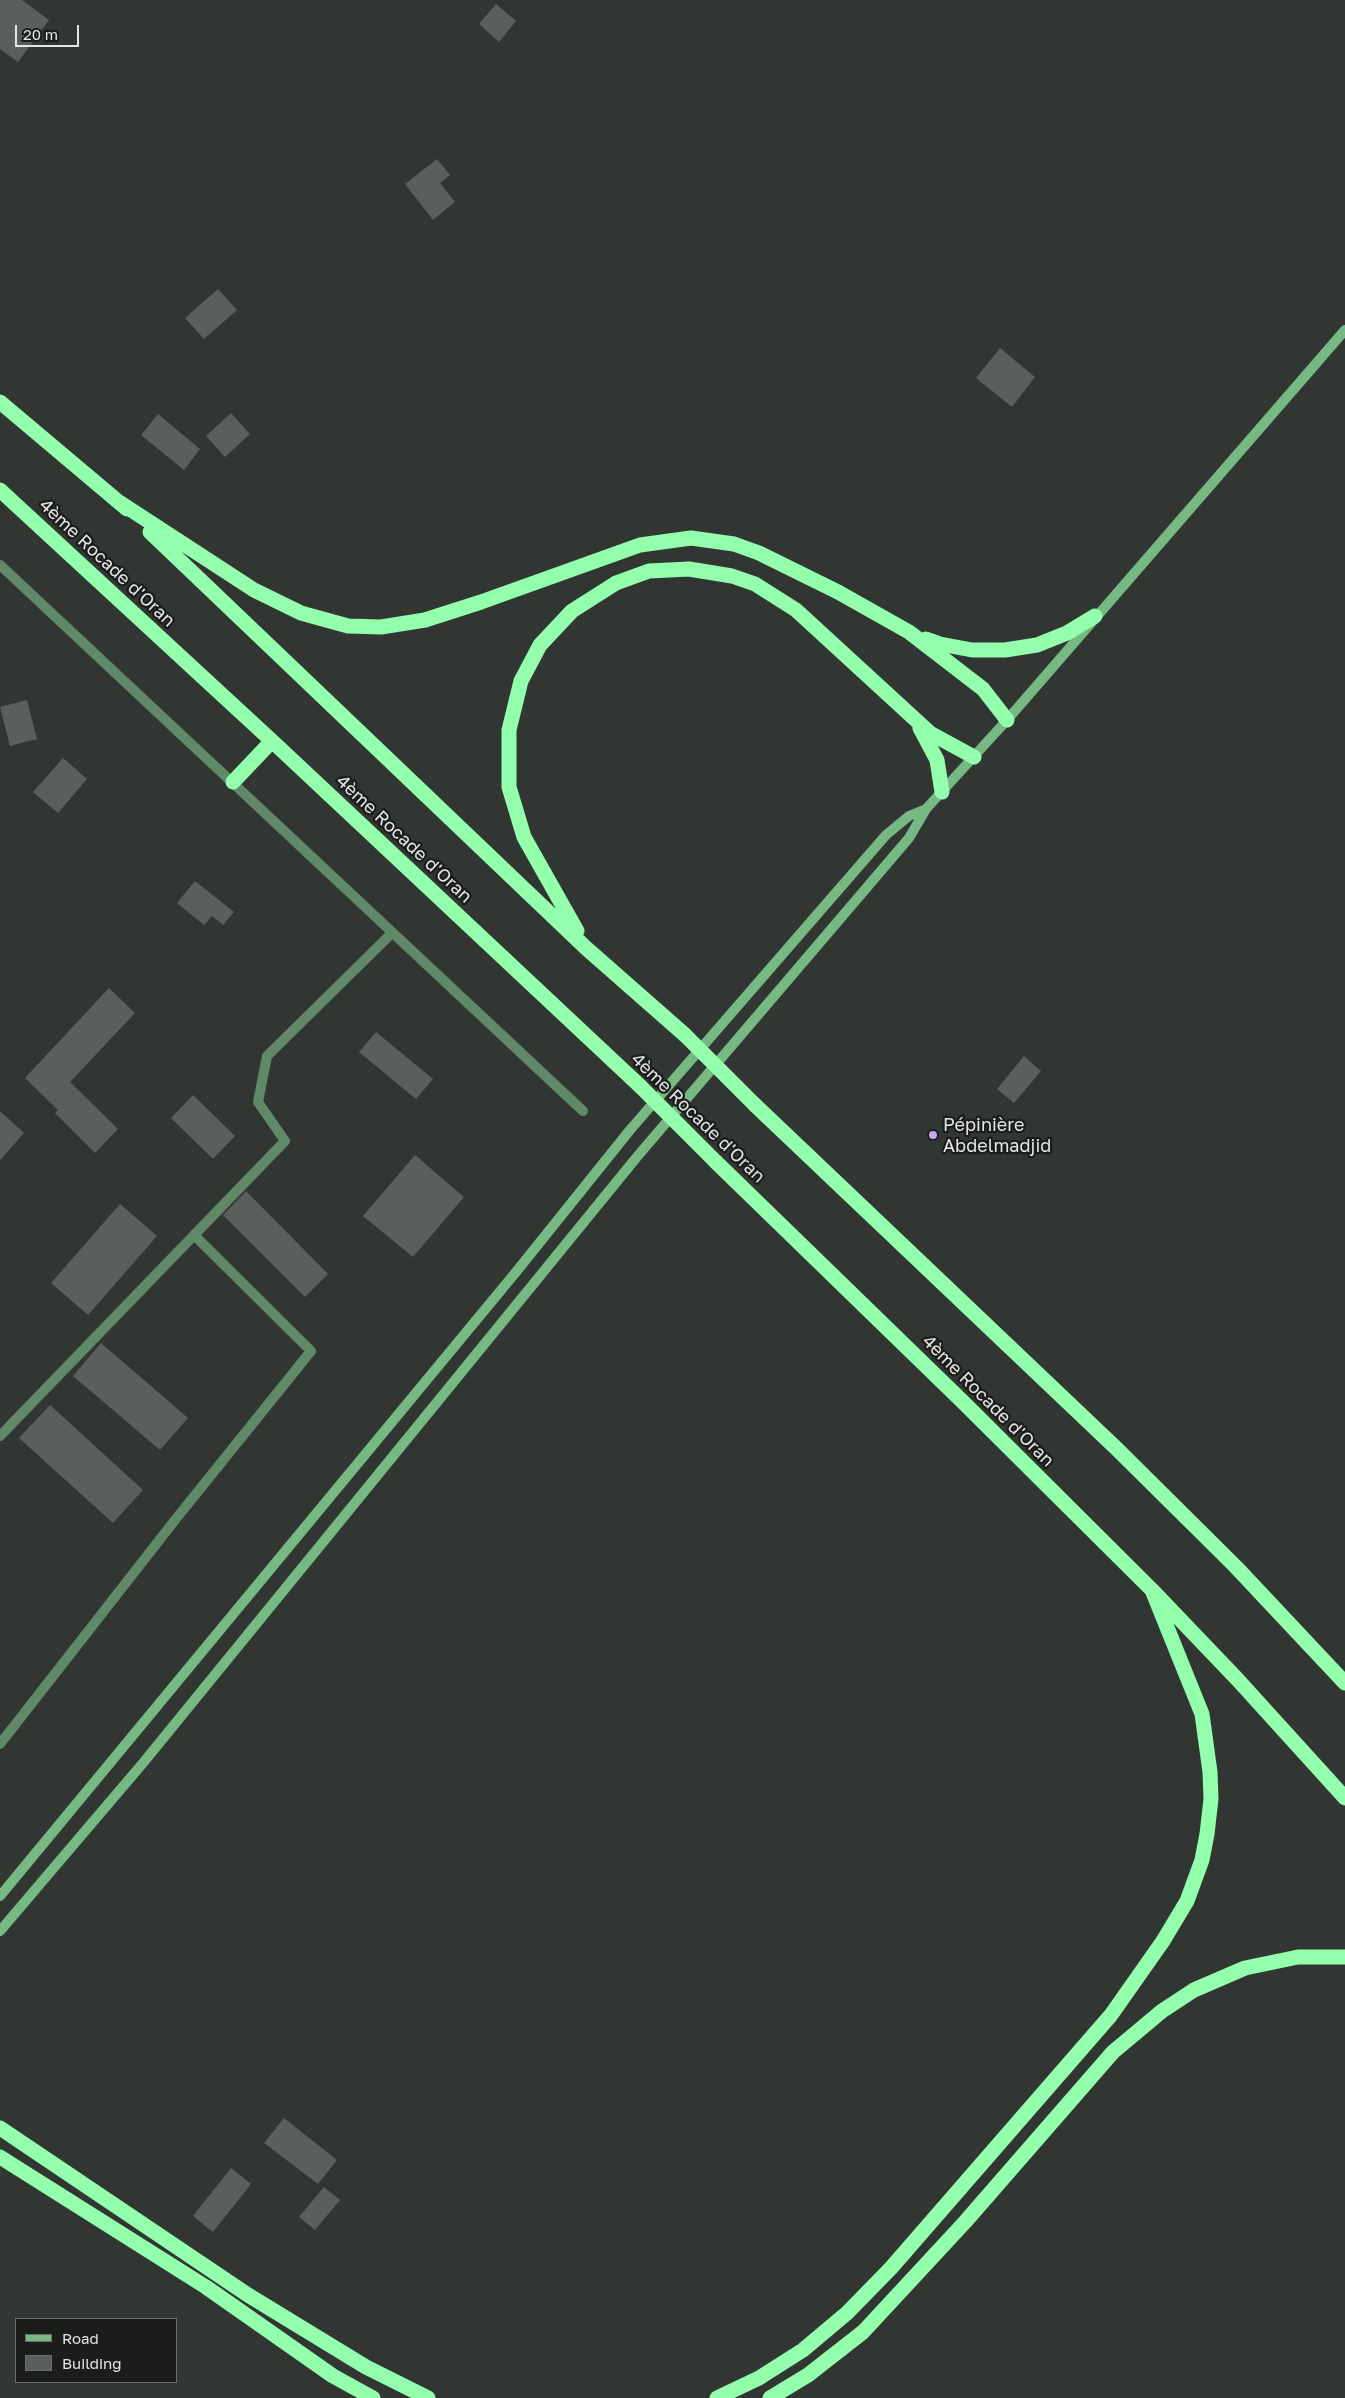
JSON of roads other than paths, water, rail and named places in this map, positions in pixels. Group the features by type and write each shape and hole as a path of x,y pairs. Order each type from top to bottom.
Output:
{"highway":[{"path":"0,402 119,502 586,948 685,1035 755,1105 1117,1449 1236,1566 1345,1683"},
{"name":"4ème Rocade d'Oran","path":"0,490 272,741 640,1086 1152,1590 1238,1680 1345,1798"},
{"path":"119,502 254,590 302,613 348,626 381,627 424,620 481,602 640,545 691,538 734,544 760,553 838,592 910,632 948,646 972,650 1005,650 1037,645 1060,636 1095,616"},
{"path":"586,948 524,837 509,787 510,730 521,681 540,645 572,610 616,584 649,571 689,569 732,576 755,584 796,610 916,723 944,742 974,757"},
{"path":"910,632 983,689 1007,720"},
{"path":"916,723 937,760 942,792"},
{"path":"233,782 272,741"},
{"path":"717,2398 759,2378 803,2350 847,2314 891,2268 1111,2014 1163,1941 1187,1901 1202,1860 1207,1834 1211,1799 1210,1772 1202,1714 1152,1590"},
{"path":"770,2398 808,2375 863,2332 965,2222 1114,2052 1162,2011 1194,1990 1245,1968 1298,1957 1345,1957"},
{"path":"0,2128 248,2295 366,2367 428,2398"},
{"path":"0,2157 206,2287 333,2376 373,2398"}],"main road":[{"path":"0,1931 143,1763 630,1166 909,838 926,808 1007,720 1095,616 1345,330"},
{"path":"0,1896 509,1280 630,1130 886,835 909,816 926,808"}],"lane":[{"path":"0,565 583,1111"},
{"path":"0,1436 285,1141 258,1102 267,1056 392,933"},
{"path":"0,1744 175,1520 311,1351 194,1235"}],"place":[{"name":"Pépinière Abdelmadjid","path":"933,1135"}]}
